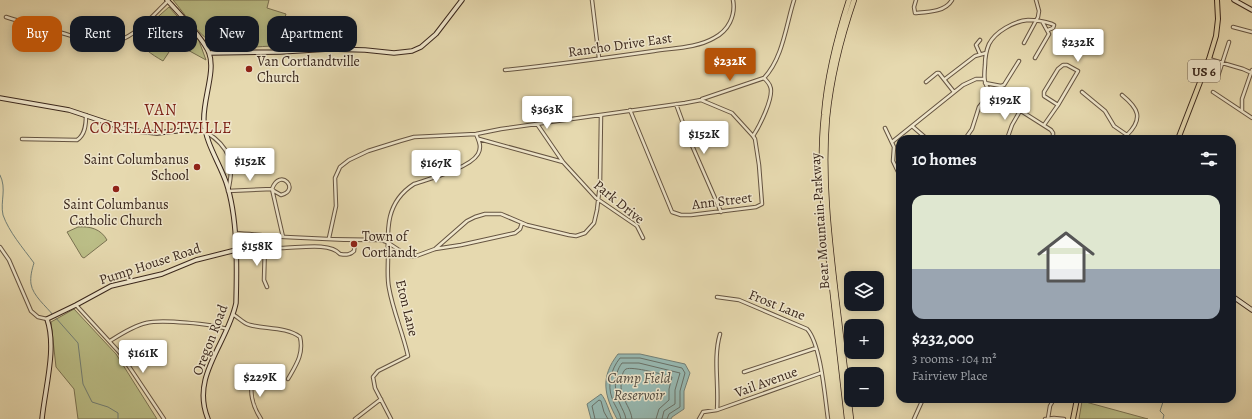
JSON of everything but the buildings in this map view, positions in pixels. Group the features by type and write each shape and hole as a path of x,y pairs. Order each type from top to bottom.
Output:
{"highway":[{"name":"Bear Mountain Parkway","path":"847,419 826,242 822,150 828,80 840,29 849,0"},
{"name":"Bear Mountain Parkway","path":"851,419 829,229 826,153 827,118 832,84 842,39 854,0"}],"main road":[{"name":"US 6","path":"1180,135 1209,59 1217,28 1217,0"},
{"path":"1073,419 1076,403"}],"street":[{"path":"259,52 329,49 365,50 394,53 412,51 421,47 436,34 462,0"},
{"path":"592,0 599,58"},
{"name":"Rancho Drive East","path":"505,70 678,47 708,41 721,34 729,25 733,14 733,0"},
{"path":"329,238 336,206 336,175 338,170 343,164 368,151 414,137 476,134 500,129 702,100 764,78 778,55 794,0"},
{"path":"916,0 914,7 915,13 944,8 949,5 952,0"},
{"path":"1024,43 1036,21 1039,11 1036,0"},
{"path":"1234,0 1252,10"},
{"path":"6,17 103,43 112,42 126,37 168,1 205,46"},
{"path":"1048,30 1052,29 1054,26 1046,22 1043,23 1036,21 1022,21 1006,28 992,40 986,53 984,79 985,84 991,92 1044,125 1051,130 1053,135"},
{"path":"1035,58 1049,34 1043,23"},
{"path":"1233,27 1252,32"},
{"path":"980,40 976,45 980,54"},
{"path":"1218,76 1229,42"},
{"name":"Oregon Road","path":"208,419 204,405 204,386 207,372 234,315 236,300 236,250 232,211 228,191 205,131 204,116 210,71 209,52"},
{"path":"945,79 976,56 986,53"},
{"path":"1209,59 1243,68 1252,72 1242,100 1242,111"},
{"path":"985,84 1004,85 1019,61"},
{"path":"1044,125 1058,105 1078,71 1067,65 1063,65 1058,69 1044,92 1044,96 1058,105"},
{"path":"926,82 937,73 941,74 954,92"},
{"path":"702,100 732,113 753,136 761,123 770,94 770,85 764,78"},
{"path":"901,135 954,92 971,81 980,78 984,79"},
{"path":"968,135 972,129 980,108 991,92"},
{"path":"1082,92 1105,110 1114,126 1127,134 1136,122 1137,112 1133,104 1122,95"},
{"path":"1213,92 1252,118"},
{"path":"0,98 51,106 86,115 126,129 143,132 157,133 185,130 205,131 219,141 226,150 231,171 231,180 228,191 272,188"},
{"path":"676,104 687,134 721,212"},
{"name":"Ann Street","path":"630,110 672,212 681,215 721,212 760,206 763,202 759,165 755,139 753,136"},
{"path":"1009,135 1012,125 1020,111"},
{"path":"22,140 77,140 84,132 86,115"},
{"path":"435,249 467,221 479,215 501,214 522,223 569,235 580,235 584,233 594,223 597,210 601,115"},
{"name":"Park Drive","path":"537,124 563,162 590,193 637,226 643,238"},
{"path":"912,126 922,135"},
{"path":"885,128 892,142 894,151 893,161 896,167"},
{"path":"476,134 478,138 563,162"},
{"name":"Eton Lane","path":"381,399 373,383 374,374 408,356 389,289 387,242 389,220 395,203 414,184 469,164 478,154 480,143 478,138"},
{"path":"892,142 896,139"},
{"path":"272,188 274,192 281,195 287,193 290,185 286,180 280,180 274,184 272,188 283,237"},
{"path":"235,233 283,237 381,240 410,256 416,256 435,249 515,233 520,229 522,223"},
{"path":"235,242 254,242 265,244 270,247 280,248 328,248 337,250 340,254 344,255 350,254 354,251 355,240"},
{"path":"265,244 264,280 267,287"},
{"path":"0,247 9,260 31,311 38,317 47,319 51,333 51,349 42,419"},
{"name":"Pump House Road","path":"47,319 111,286 135,279 162,274 196,260 236,250"},
{"name":"Frost Lane","path":"717,297 739,300 804,327 810,332 816,348 828,419"},
{"path":"1236,299 1252,310"},
{"path":"76,305 120,353 164,419"},
{"path":"234,315 247,324 284,331 300,337 302,350 288,379"},
{"path":"110,341 144,323 154,322 208,325 227,329"},
{"name":"Vail Avenue","path":"717,410 718,393 716,347 720,334"},
{"path":"744,372 816,348"},
{"name":"Vail Avenue","path":"699,419 703,412 717,410 821,373"},
{"path":"254,376 251,390 256,411 261,419"},
{"path":"355,419 381,399 391,419"},
{"path":"914,419 921,403"},
{"path":"1052,403 1047,419 1064,419"}],"green space":[{"path":"173,0 269,0 267,8 286,14 285,16 267,16 267,46 259,47 259,16 205,16 205,37 197,29 197,16 186,16"},
{"path":"169,7 177,16 159,16"},
{"path":"197,39 199,41 206,60 191,52 197,52"},
{"path":"150,52 169,52 163,61"},
{"path":"78,227 95,229 102,233 107,240 84,258 67,232"},
{"path":"74,309 116,354 157,419 78,419 74,389 56,367 51,322"},
{"path":"1082,403 1089,403 1148,419 1079,419"}],"water":[{"name":"Camp Field Reservoir","path":"618,354 640,354 685,364 690,373 684,391 684,409 671,419 617,419 609,402 606,378 612,362"},
{"name":"Camp Field Reservoir","path":"601,394 613,419 591,419 587,404"}],"waterway":[{"path":"0,175 3,185 3,215 13,234 34,263 31,273 31,284 34,293 53,315"},
{"path":"55,317 78,343 83,384 92,402 108,407 118,413 118,419"},
{"path":"1163,403 1160,411 1164,415 1163,419"}],"place":[{"name":"Van Cortlandtville Church","path":"249,69"},
{"name":"Saint Columbanus School","path":"197,167"},
{"name":"Saint Columbanus Catholic Church","path":"116,189"},
{"name":"Town of Cortlandt","path":"354,244"}],"district":[{"name":"VAN CORTLANDTVILLE","path":"161,119"}]}
